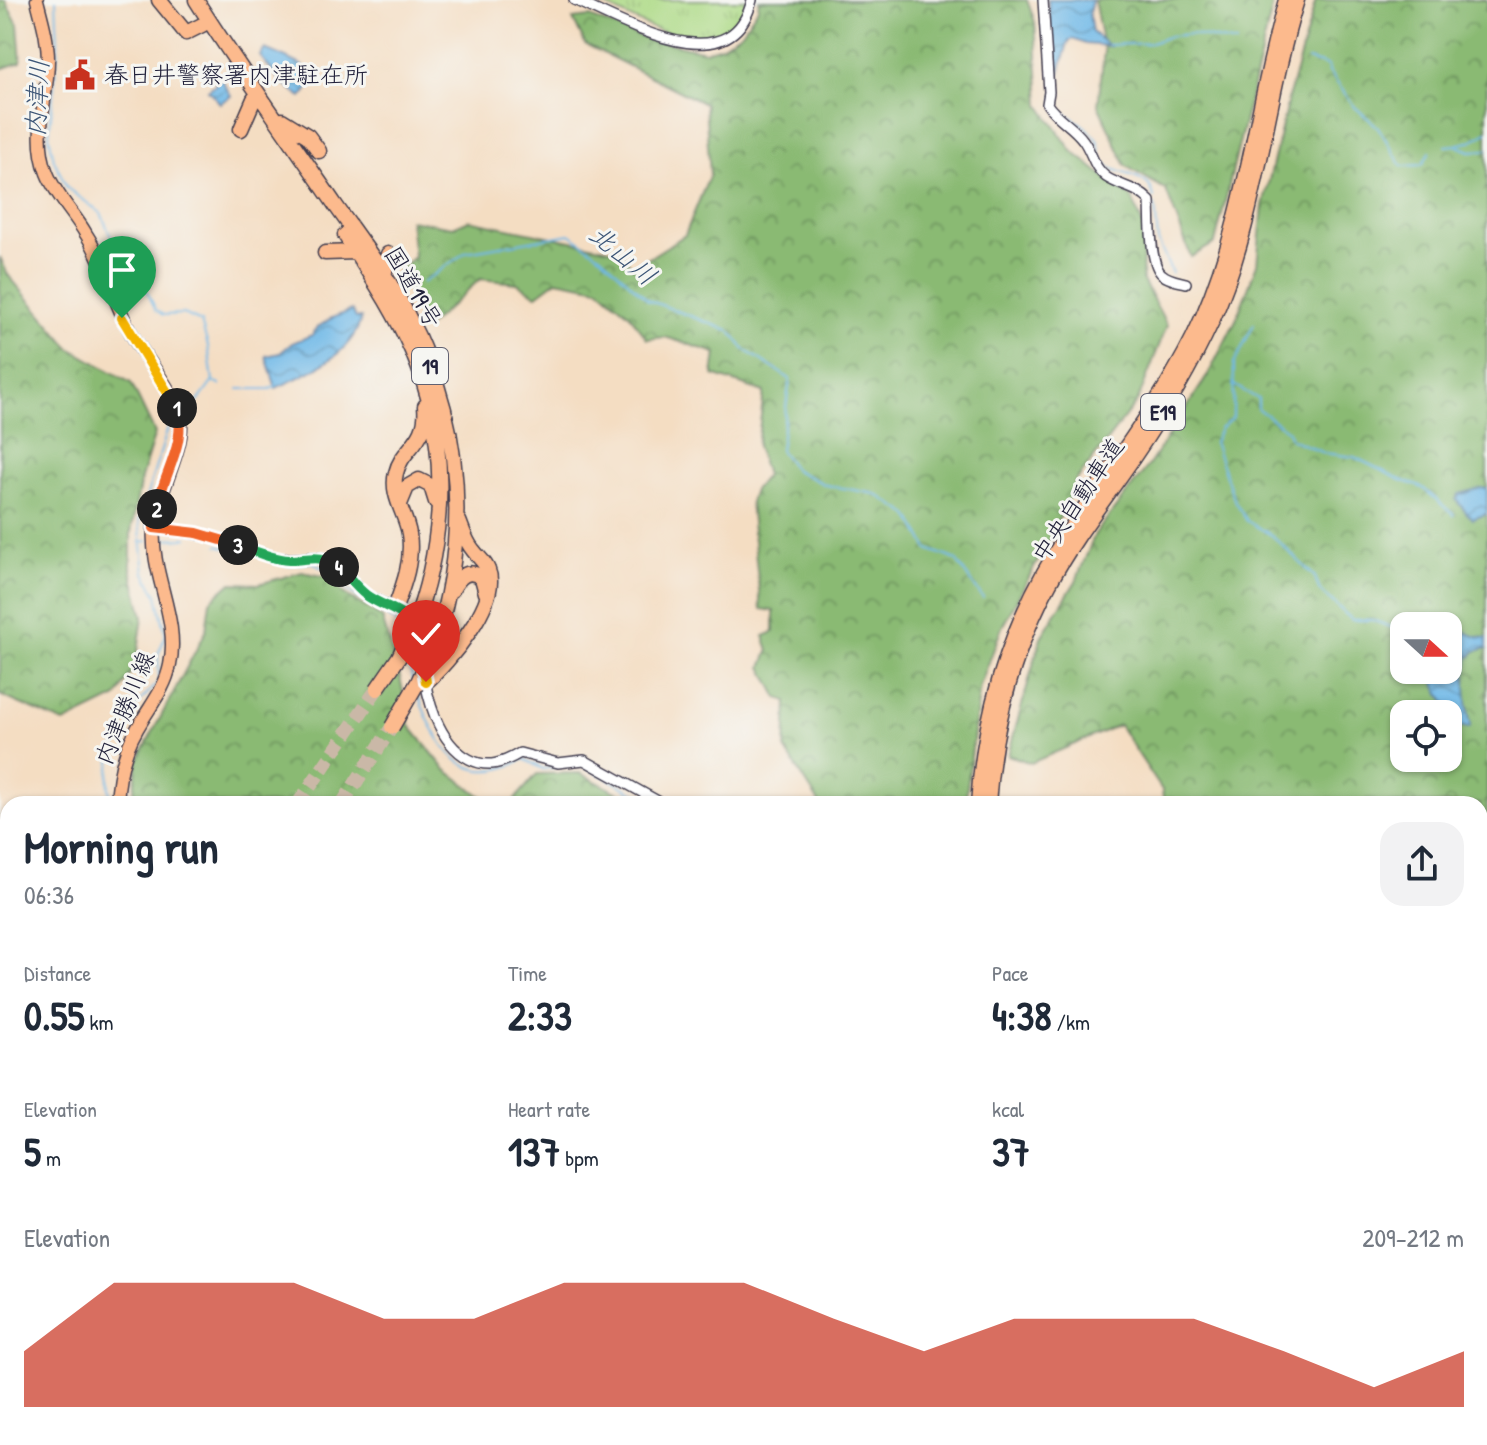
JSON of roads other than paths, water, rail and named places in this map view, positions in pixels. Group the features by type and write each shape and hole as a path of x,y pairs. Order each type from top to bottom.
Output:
{"highway":[{"path":"159,0 186,33 202,25"},
{"name":"国道19号","path":"185,0 356,252 395,315 422,378 434,424 439,461 439,522 428,585 418,614 399,657 377,689"},
{"name":"国道19号","path":"196,0 405,310 434,376 448,425 455,460 458,517 448,595 434,647 392,727"},
{"name":"中央自動車道","path":"979,796 992,704 1027,606 1055,552 1160,397 1193,337 1214,287 1231,238 1286,0"},
{"name":"中央自動車道","path":"989,796 1002,708 1036,611 1075,541 1179,386 1227,285 1251,205 1278,71 1297,0"},
{"path":"241,129 254,99"},
{"path":"274,115 308,136 319,151"},
{"path":"325,253 356,252"},
{"path":"384,277 388,254"},
{"path":"395,608 410,557 409,533 396,495 395,475 423,431 426,414 422,378"},
{"path":"400,504 412,482 425,482 434,491 439,522"},
{"path":"426,682 447,664 462,645 490,585 487,566 471,549 458,517"},
{"path":"448,595 458,578 474,573 482,578 486,597"}],"main road":[{"name":"内津勝川線","path":"37,0 48,62 40,129 46,170 58,195 86,234 122,318 178,410 181,423 179,440 158,500 154,528 155,554 172,629 171,664 159,695 128,748 121,769 118,796"}],"street":[{"path":"574,0 660,36 703,45 730,36 743,22 752,0"},
{"path":"1043,0 1049,92 1047,104 1056,117 1082,138 1096,168 1109,179 1140,190 1150,201 1154,262 1166,277 1186,283"},
{"path":"154,528 197,533 290,560 310,556 331,561 343,569 368,596 395,608 417,629 426,682 443,735 450,745 472,761 489,765 503,763 520,753 558,763 584,760 649,796"}],"water":[{"path":"1048,0 1092,0 1089,13 1092,32 1109,46 1085,44 1073,39 1068,42 1055,91"},
{"path":"265,49 300,64 316,78 302,97 284,84 260,56"},
{"path":"220,77 231,96 220,103 208,90 216,84 215,78"},
{"path":"352,310 356,318 361,318 349,342 328,361 276,388 266,356 280,353 292,343 312,335 332,318"},
{"path":"1487,489 1487,514 1472,519 1456,500 1459,494"},
{"path":"1462,629 1474,636 1487,638 1487,648 1475,651 1471,657 1469,655 1467,663 1469,728 1462,727 1462,700 1444,700 1435,684 1462,684"}],"waterway":[{"name":"内津川","path":"56,0 58,47 49,135 54,160 67,188 101,213 114,244 140,277 156,310 163,315 184,314 201,322 213,381 192,410"},
{"path":"1108,45 1151,43 1170,36 1192,34 1236,43"},
{"path":"1308,60 1328,66 1329,72 1355,107 1378,127 1402,166 1422,165 1430,152"},
{"path":"1055,89 1057,108 1094,135 1105,164 1141,179 1152,190 1154,198"},
{"path":"1456,145 1487,132"},
{"path":"1446,146 1456,145 1470,151 1487,150"},
{"path":"1155,205 1158,241 1172,273"},
{"name":"北山川","path":"422,283 466,252 570,234 601,256 648,300 730,331 745,350 790,379 780,450 795,470 826,485 876,494 909,515 928,549 956,560 983,598"},
{"path":"1254,324 1234,364 1233,417 1220,429 1214,442 1235,502 1247,521 1273,536 1315,577 1319,589 1352,620 1372,620 1390,627"},
{"name":"北山川","path":"214,382 220,385"},
{"path":"1234,385 1258,399 1258,409 1288,431 1291,439 1324,453 1354,457 1423,488 1454,515"},
{"name":"北山川","path":"239,389 270,389 276,386"},
{"name":"内津川","path":"111,796 110,769 120,732 130,714 159,680 158,654 166,635 157,595 145,573 139,520 169,425"},
{"path":"161,539 187,538"},
{"path":"141,542 148,541"},
{"path":"218,545 244,552"},
{"path":"281,563 313,562 320,567 330,566 339,575 341,586 404,630"},
{"path":"411,646 409,661 412,679"},
{"path":"417,693 443,746 468,767 484,770 502,768 524,759 543,769 555,767"},
{"path":"581,764 640,796"}],"tunnel":[{"path":"303,796 377,689"},
{"path":"347,796 392,727"}],"place":[{"name":"春日井警察署内津駐在所","path":"80,75"}]}
